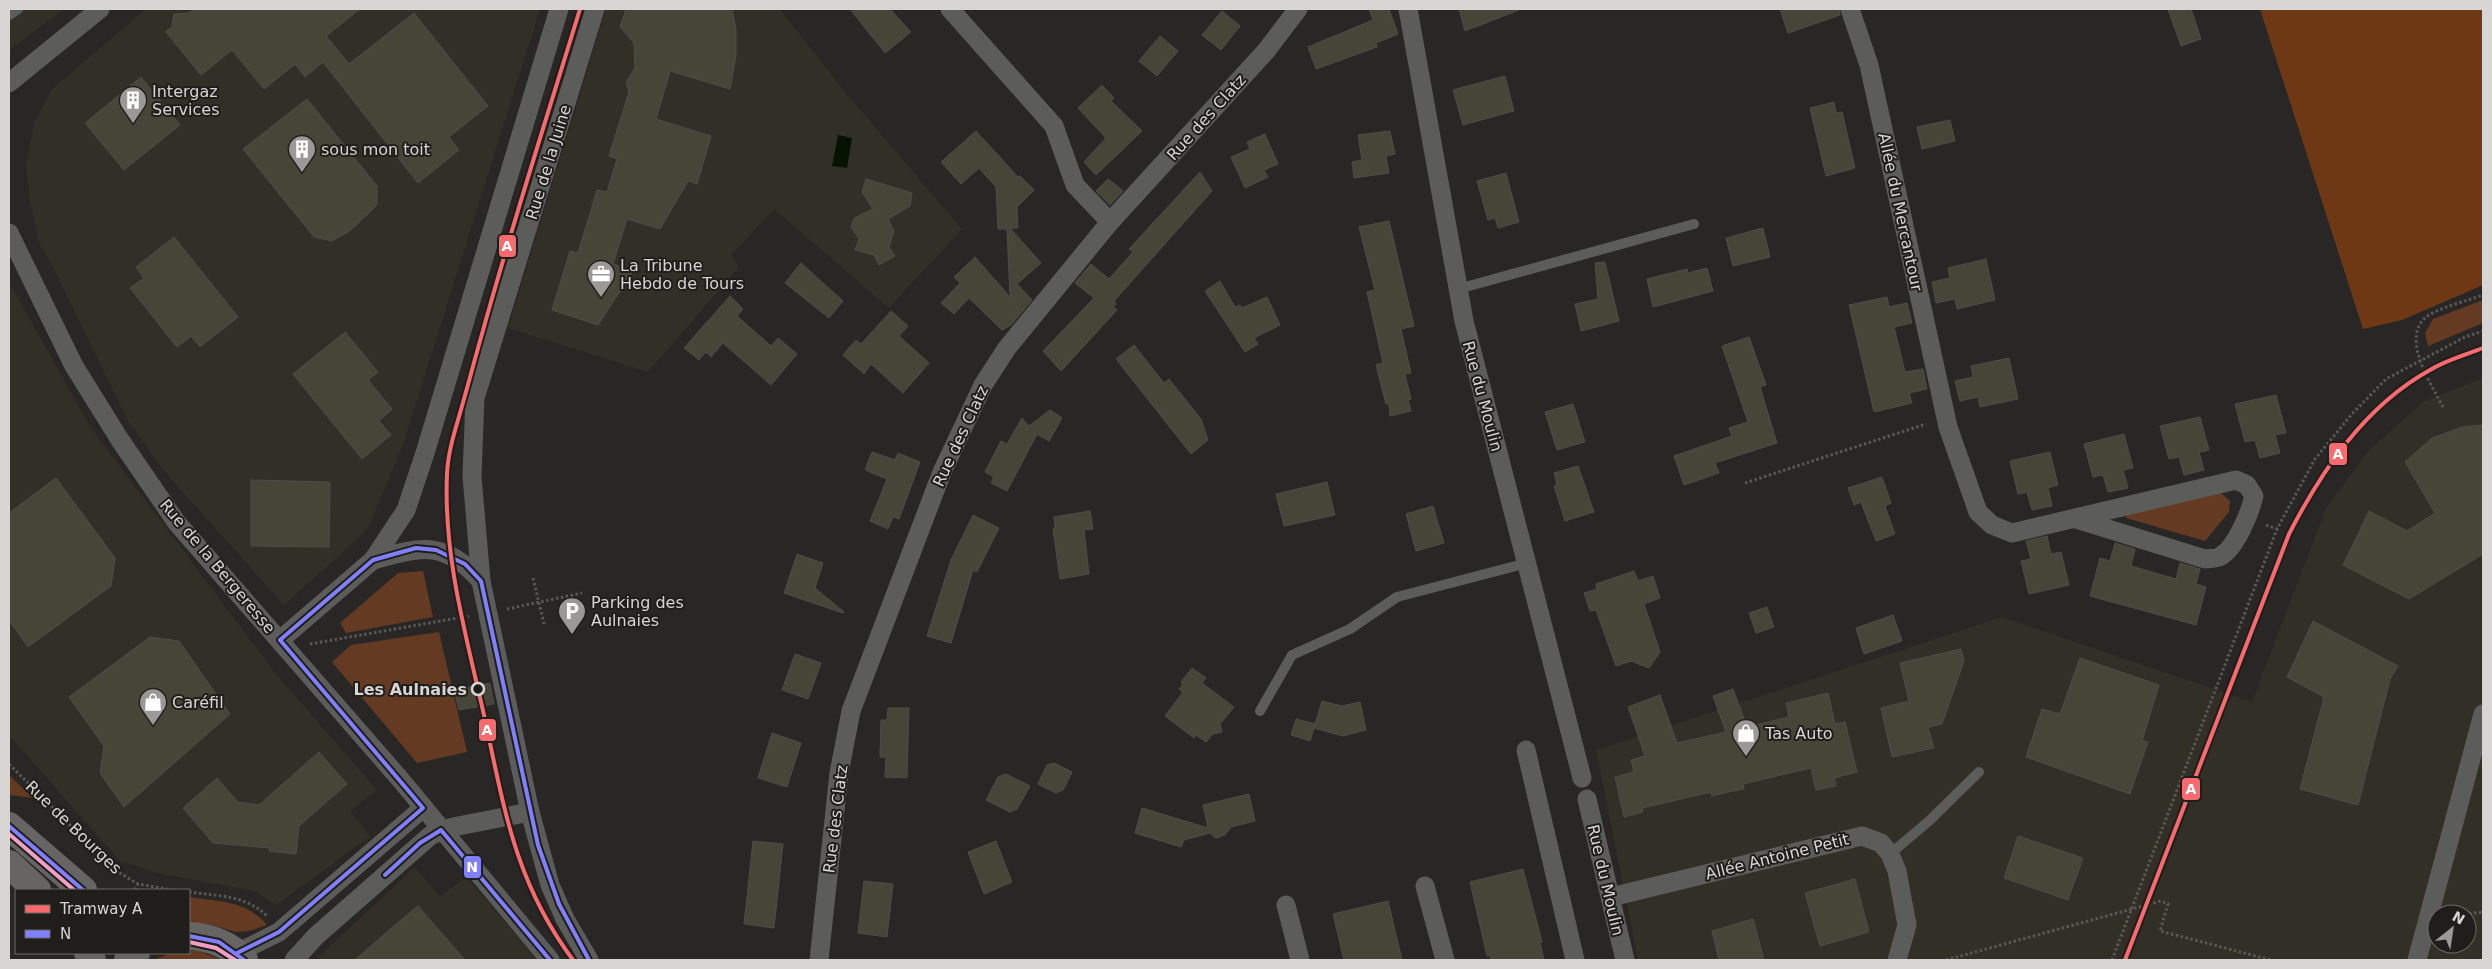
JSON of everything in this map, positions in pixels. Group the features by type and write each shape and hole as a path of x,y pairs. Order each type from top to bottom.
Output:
{"main road":[{"path":"9,826 82,889"},
{"path":"9,864 36,889"},
{"path":"190,936 202,937 220,943 241,956"}],"street":[{"path":"9,82 100,9"},
{"name":"Rue de la Juine","path":"287,634 373,560 406,510 559,9"},
{"name":"Rue de la Juine","path":"530,812 481,581 472,476 475,398 595,9"},
{"path":"950,9 1054,126 1074,185 1110,222"},
{"name":"Rue des Clatz","path":"819,960 839,773 851,711 942,472 983,385 1002,356 1110,222 1266,51 1298,9"},
{"name":"Rue du Moulin","path":"1408,9 1464,321 1582,778"},
{"name":"Allée du Mercantour","path":"1850,9 1869,65 1946,417 1978,512 1992,525 2012,533 2236,480 2247,485 2254,496 2250,512 2228,551 2219,558 2206,559 2076,519"},
{"name":"Rue de la Bergeresse","path":"9,233 74,366 127,451 177,523 287,634 440,830 550,960"},
{"name":"Rue de la Juine","path":"373,560 416,548 436,550 465,564 481,581"},
{"path":"2417,960 2483,714"},
{"path":"1526,750 1575,960"},
{"name":"Rue du Moulin","path":"1588,799 1625,960"},
{"path":"241,956 280,932 423,808"},
{"path":"294,960 316,936 420,843 440,830 530,812 550,885 565,919 589,960"},
{"name":"Allée Antoine Petit","path":"1611,897 1862,836 1881,843 1890,854"},
{"path":"1890,854 1897,871 1907,926 1897,960"},
{"path":"1425,886 1445,960"},
{"path":"1286,905 1300,960"}],"lane":[{"path":"9,15 18,9"},
{"path":"1458,289 1694,224"},
{"path":"1260,711 1292,655 1350,629 1397,597 1527,563"},
{"path":"1890,854 1929,822 1979,772"}],"path":[{"path":"2443,407 2414,342 2425,317 2483,295"},
{"path":"2112,960 2277,529 2315,459 2352,414 2386,380 2465,337 2483,331"},
{"path":"1746,483 1946,417"},
{"path":"533,578 544,624"},
{"path":"505,609 582,593"},
{"path":"287,634 311,645 471,616"},
{"name":"Rue de Bourges","path":"9,764 115,870 138,884 166,889"},
{"path":"136,889 138,884"},
{"path":"190,892 238,898 250,903 260,909 280,932"},
{"path":"1946,960 2161,901 2168,904 2160,930 2271,960"}],"shaded area":[{"path":"9,9 64,9 9,50"},
{"path":"146,9 540,9 402,448 367,530 284,605 164,471 128,421 39,242 30,201 26,165 34,124 51,90"},
{"path":"606,9 780,9 845,92 962,229 889,308 774,209 731,255 739,267 648,372 508,328"},
{"path":"2260,9 2483,9 2483,285 2402,320 2363,329"},
{"path":"838,135 852,138 847,168 832,166"},
{"path":"9,282 91,428 276,674 377,790 350,811 371,836 276,905 254,891 157,873 119,860 9,735"},
{"path":"2483,300 2483,323 2428,346 2425,333 2433,319"},
{"path":"2483,378 2483,960 1638,960 1596,750 2002,617 2252,702 2326,508 2369,450 2423,402"},
{"path":"2221,493 2230,501 2229,512 2205,541 2126,518 2126,514"},
{"path":"423,571 433,617 346,633 340,623 398,573"},
{"path":"439,632 467,752 417,763 332,662 351,645"},
{"path":"9,775 33,798 9,795"},
{"path":"415,867 440,896 467,877 537,960 321,960 318,957"},
{"path":"190,897 222,901 241,906 259,917 267,925 249,931 236,932 212,925 190,923"},
{"path":"190,951 199,951 222,960 153,960 169,954 190,954"}],"building":[{"path":"195,9 360,9 326,36 349,64 414,13 488,106 449,137 459,150 418,183 323,62 305,77 295,64 264,89 232,50 201,75 166,32 172,26 174,14 189,13"},
{"path":"626,9 732,9 736,29 736,55 730,89 670,71 656,119 711,136 697,184 688,181 660,229 627,219 613,264 633,271 598,325 552,310 570,251 578,253 597,190 607,192 617,159 609,156 629,92 626,82 635,68 634,43 620,27"},
{"path":"850,9 890,9 911,32 885,53"},
{"path":"1369,9 1389,9 1398,34 1376,43 1377,47 1316,69 1308,47 1373,20"},
{"path":"1459,9 1518,9 1519,10 1465,31"},
{"path":"1780,9 1839,9 1840,15 1788,33"},
{"path":"2168,9 2191,9 2201,39 2181,46"},
{"path":"1222,11 1240,26 1221,50 1202,35"},
{"path":"1160,36 1178,51 1157,76 1139,61"},
{"path":"1505,76 1514,111 1463,125 1453,90"},
{"name":"Intergaz Services","path":"141,77 180,125 124,170 85,123"},
{"path":"1102,85 1114,98 1111,101 1142,131 1096,175 1084,162 1106,138 1078,108"},
{"name":"sous mon toit","path":"307,99 377,186 377,204 374,208 351,230 332,241 314,237 243,149"},
{"path":"1834,102 1836,113 1842,112 1855,168 1826,176 1810,108"},
{"path":"1950,120 1955,141 1922,149 1917,127"},
{"path":"976,131 1018,177 1020,176 1034,190 1017,207 1018,228 1010,228 1041,263 1017,284 1032,300 1011,325 1002,330 969,298 954,314 941,303 960,283 954,277 975,257 1010,297 1007,229 998,229 996,187 979,168 961,184 941,162"},
{"path":"1390,131 1395,154 1386,156 1389,173 1354,178 1352,162 1362,160 1358,135"},
{"path":"1265,134 1278,164 1264,170 1268,177 1245,188 1231,157 1250,149 1247,142"},
{"path":"1200,172 1212,191 1114,301 1116,304 1113,307 1117,310 1061,371 1043,351 1094,298 1075,283 1091,264 1109,279 1133,252 1129,249"},
{"path":"1506,173 1519,222 1498,228 1495,218 1488,220 1477,181"},
{"path":"866,179 912,193 910,206 888,219 894,231 889,247 895,256 879,265 874,255 855,250 859,239 851,227 854,218 873,209 862,192"},
{"path":"1108,179 1123,191 1110,205 1096,191"},
{"path":"1389,221 1414,326 1401,329 1411,373 1405,374 1411,399 1408,400 1411,411 1390,416 1389,404 1386,404 1376,365 1383,363 1367,292 1375,290 1359,227"},
{"path":"1763,228 1770,257 1733,266 1726,238"},
{"path":"174,237 238,317 200,347 191,336 177,347 130,288 144,278 136,267"},
{"path":"1986,259 1995,300 1957,309 1955,299 1936,303 1932,282 1950,278 1948,268"},
{"path":"1605,262 1619,321 1581,331 1575,304 1598,299 1595,263"},
{"path":"801,263 843,301 829,318 785,283"},
{"path":"1707,268 1713,291 1653,307 1647,279 1687,269 1688,273"},
{"path":"1220,281 1235,307 1240,305 1242,308 1267,297 1280,325 1254,338 1258,344 1245,352 1205,291"},
{"path":"730,296 743,309 737,316 771,346 778,338 797,354 771,385 723,343 711,357 706,352 699,360 684,348"},
{"path":"1887,297 1889,307 1907,303 1912,323 1894,327 1905,372 1923,369 1927,389 1909,393 1912,403 1874,412 1849,305"},
{"path":"891,311 908,326 899,336 929,363 903,393 871,364 864,374 843,355 856,340 861,344"},
{"path":"345,332 378,372 368,380 392,409 379,421 391,435 362,459 293,374"},
{"path":"1749,337 1766,385 1760,387 1777,443 1715,463 1719,473 1684,485 1674,456 1732,436 1729,428 1748,422 1722,346"},
{"path":"1134,345 1164,383 1169,379 1201,419 1208,440 1191,454 1116,359"},
{"path":"2009,358 2018,399 1980,407 1978,397 1960,401 1955,381 1973,377 1971,366"},
{"path":"2276,395 2286,433 2275,435 2280,453 2260,458 2255,440 2245,442 2235,404"},
{"path":"1573,404 1585,442 1557,450 1545,412"},
{"path":"1050,410 1062,418 1049,441 1037,434 1007,491 991,483 994,477 985,472 1001,441 1007,444 1022,418 1029,426"},
{"path":"2200,417 2209,450 2199,452 2204,470 2184,475 2179,457 2169,459 2160,426"},
{"path":"2483,425 2483,554 2409,599 2343,565 2369,511 2407,531 2435,513 2405,462 2432,438 2463,427"},
{"path":"2124,434 2133,468 2123,470 2128,488 2108,492 2103,475 2093,477 2084,444"},
{"path":"872,452 895,460 898,453 920,462 899,519 893,517 888,529 870,521 887,479 865,470"},
{"path":"2050,452 2058,485 2048,488 2052,506 2032,510 2027,492 2018,494 2010,461"},
{"path":"1578,466 1594,512 1565,521 1554,486 1557,485 1554,473"},
{"path":"1882,477 1891,503 1885,506 1895,534 1876,541 1861,502 1854,505 1848,488"},
{"path":"56,478 115,558 111,586 28,647 9,620 9,513"},
{"path":"251,480 330,482 329,547 251,546"},
{"path":"1327,482 1335,515 1284,526 1276,494"},
{"path":"1433,506 1444,543 1416,551 1406,514"},
{"path":"1090,511 1093,529 1084,530 1089,574 1060,579 1053,529 1055,528 1054,517"},
{"path":"973,515 999,528 977,572 973,570 951,643 927,636 951,560"},
{"path":"2047,536 2051,554 2061,552 2069,585 2029,594 2021,561 2031,559 2026,541"},
{"path":"2115,543 2135,549 2131,566 2176,579 2180,563 2200,569 2196,584 2206,587 2196,625 2090,596 2100,558 2110,561"},
{"path":"797,554 823,563 815,588 843,613 784,593"},
{"path":"1634,571 1638,581 1653,576 1660,598 1644,604 1660,652 1649,668 1631,661 1616,666 1596,610 1590,611 1584,593 1597,589 1596,584"},
{"path":"1767,607 1774,627 1756,633 1749,613"},
{"path":"1893,615 1902,641 1864,654 1856,628"},
{"path":"2313,621 2398,666 2390,679 2358,805 2300,789 2324,697 2287,677"},
{"name":"Caréfil","path":"150,637 179,641 230,714 124,807 100,773 104,746 69,697"},
{"path":"1961,649 1964,661 1942,724 1928,727 1934,748 1892,757 1881,708 1909,701 1900,663"},
{"path":"795,654 821,663 808,699 782,690"},
{"path":"2080,658 2159,685 2142,741 2148,742 2130,794 2026,757 2042,709 2060,714"},
{"path":"1192,668 1206,678 1202,683 1234,707 1220,724 1222,732 1213,734 1206,742 1196,735 1194,738 1165,716 1183,692 1179,689 1183,684 1181,682"},
{"path":"490,683 494,704 459,710 454,690"},
{"path":"1733,689 1747,727 1789,717 1786,703 1828,693 1835,724 1845,722 1857,772 1834,778 1836,786 1816,790 1811,768 1743,784 1744,789 1712,796 1711,792 1642,808 1643,812 1624,817 1615,777 1634,772 1631,760 1645,756 1628,707 1660,695 1677,743 1726,732 1713,696"},
{"path":"1322,701 1342,706 1360,702 1366,730 1343,736 1314,728"},
{"path":"888,708 909,708 907,778 885,777 886,757 880,757 881,720 887,720"},
{"path":"1296,719 1315,724 1310,741 1291,735"},
{"path":"772,733 801,743 787,787 758,778"},
{"path":"319,752 347,784 299,826 296,854 269,851 270,848 213,843 183,808 217,778 238,802 259,805"},
{"path":"1054,763 1072,772 1063,790 1056,793 1038,784 1047,765"},
{"path":"1006,774 1030,786 1017,809 1010,812 986,800 998,777"},
{"path":"1249,794 1255,821 1231,827 1225,835 1216,838 1210,833 1184,840 1181,847 1135,833 1142,808 1208,828 1203,805"},
{"path":"2018,836 2083,858 2068,900 2004,878"},
{"path":"753,841 783,844 774,928 744,924"},
{"path":"996,841 1012,882 984,894 968,852"},
{"path":"1523,869 1542,942 1540,943 1544,960 1491,960 1490,955 1487,956 1470,882"},
{"path":"1855,879 1869,932 1820,946 1805,893"},
{"path":"864,881 893,884 887,937 858,933"},
{"path":"1388,901 1402,960 1344,960 1333,914"},
{"path":"418,906 465,960 355,960 395,925"},
{"path":"1753,919 1764,960 1719,960 1712,931"}],"tram line":[{"name":"A","path":"573,960 538,904 526,876 507,818 458,600 449,537 447,474 453,439 493,293 580,9"},
{"name":"A","path":"2125,960 2289,534 2316,486 2348,442 2385,402 2436,366 2483,348"}],"transit line":[{"name":"N","path":"237,953 279,932 423,808 280,640 373,560 416,548 436,550 465,564 481,581 538,845 559,904 589,960"},
{"name":"N","path":"9,826 82,889"},
{"name":"N","path":"385,875 420,843 441,830 550,960"},
{"path":"9,834 73,889"},
{"name":"N","path":"190,936 219,942 244,960"},
{"path":"190,942 216,948 235,960"}],"place":[{"name":"Intergaz Services","path":"133,124"},
{"name":"sous mon toit","path":"302,173"},
{"name":"La Tribune Hebdo de Tours","path":"601,298"},
{"name":"Parking des Aulnaies","path":"572,635"},
{"name":"Les Aulnaies","path":"478,689"},
{"name":"Caréfil","path":"153,726"},
{"name":"Tas Auto","path":"1746,757"}]}
